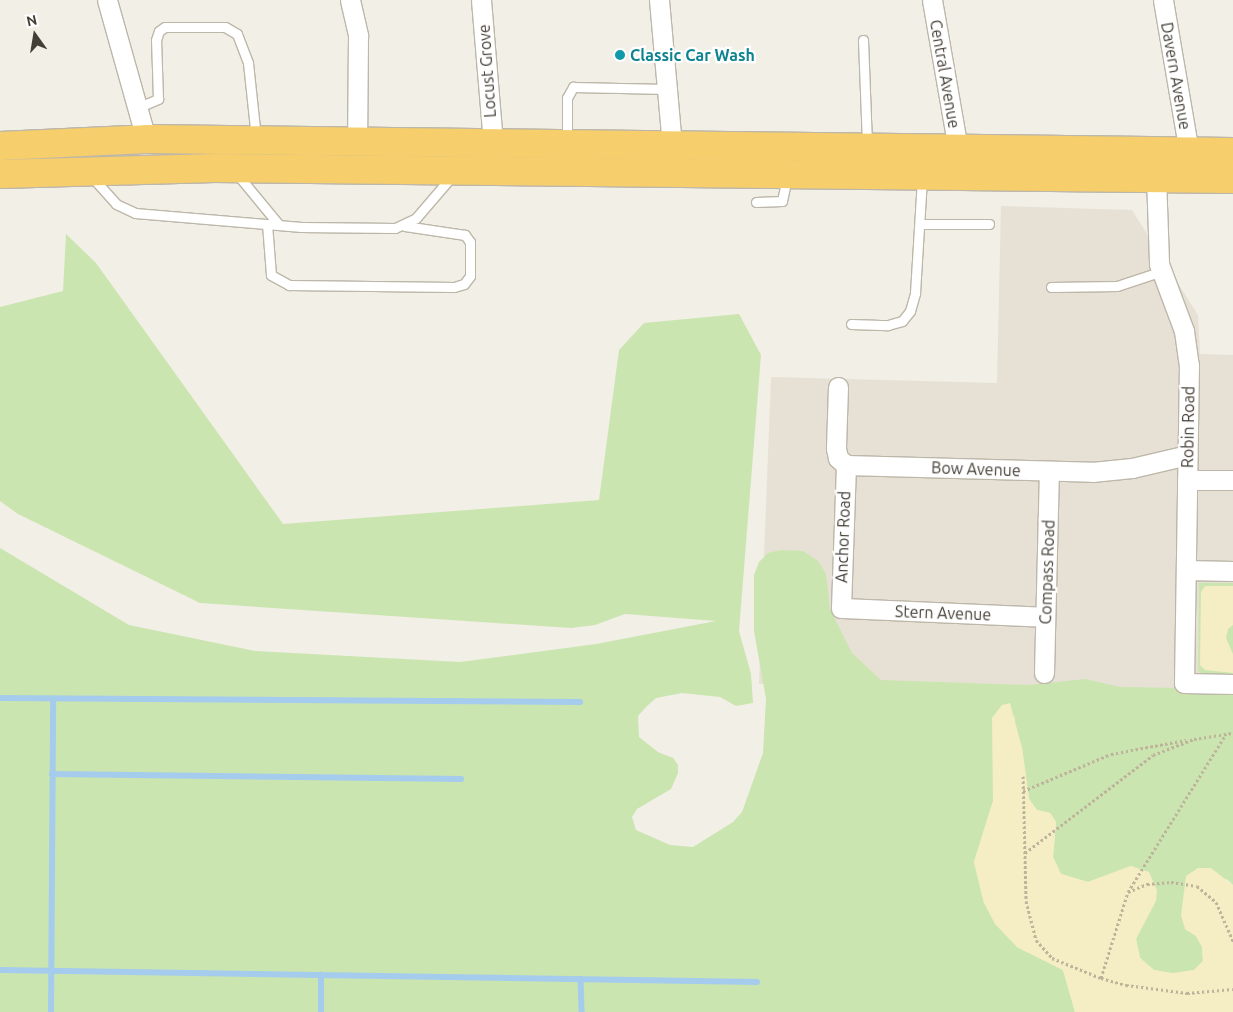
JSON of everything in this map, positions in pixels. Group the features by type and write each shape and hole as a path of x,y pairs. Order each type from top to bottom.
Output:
{"highway":[{"path":"0,146 146,139 1233,152"},
{"path":"0,174 86,170 232,168 922,177 1156,176 1233,178"}],"street":[{"path":"107,0 139,107 146,139"},
{"path":"350,0 358,36 357,141"},
{"name":"Locust Grove","path":"481,0 493,143"},
{"path":"659,0 672,145"},
{"name":"Central Avenue","path":"932,0 958,149"},
{"name":"Davern Avenue","path":"1163,0 1189,152"},
{"name":"Robin Road","path":"1156,176 1158,252 1162,271 1187,348 1184,683 1233,684"},
{"path":"838,387 836,448 838,458 846,465"},
{"name":"Bow Avenue","path":"846,465 1049,471 1116,470 1187,455"},
{"name":"Anchor Road","path":"841,608 846,465"},
{"name":"Compass Road","path":"1044,673 1049,471"},
{"path":"1187,480 1233,480"},
{"path":"1186,570 1233,571"},
{"name":"Stern Avenue","path":"841,608 1046,617"}],"lane":[{"path":"139,107 158,99 156,40 160,31 165,27 225,27 237,34 248,63 256,140"},
{"path":"863,40 867,148"},
{"path":"567,144 567,98 573,87 667,88"},
{"path":"232,168 279,225"},
{"path":"86,170 125,210 279,225 405,226 465,235 470,242 470,276 464,284 454,287 289,285 271,275 267,224"},
{"path":"405,226 416,218 457,171"},
{"path":"756,202 782,201 788,175"},
{"path":"851,324 888,325 902,321 910,311 915,293 921,224 922,177"},
{"path":"921,224 989,224"},
{"path":"1051,287 1107,287 1162,271"}],"path":[{"path":"1023,791 1076,766 1111,754 1233,733"},
{"path":"1100,978 1128,892 1226,734"},
{"path":"1025,853 1153,755 1194,739"},
{"path":"1023,776 1026,901 1036,940 1062,964 1100,978 1187,993 1233,989"},
{"path":"1128,892 1147,884 1171,882 1197,886 1216,902 1233,941"}],"shaded area":[{"path":"1001,206 1132,210 1198,315 1200,354 1233,355 1233,692 759,684 771,377 997,383"}],"green space":[{"path":"66,234 96,263 283,524 599,500 619,350 644,323 739,314 761,355 739,631 751,674 753,703 736,706 720,697 682,693 656,698 647,706 638,716 639,737 658,752 673,758 678,765 678,773 671,789 637,809 632,817 636,830 670,845 693,847 733,822 742,812 763,753 766,699 754,631 754,575 759,562 768,553 781,550 803,551 818,561 826,574 830,609 852,653 881,680 1029,685 1085,679 1120,687 1233,689 1233,885 1227,879 1185,929 1196,936 1202,947 1203,961 1194,970 1173,974 1154,970 1140,958 1136,939 1144,921 1131,866 1088,882 1061,874 1053,857 1056,822 1050,813 1037,810 1029,799 1022,748 1014,725 1015,715 994,772 993,801 974,862 984,903 1017,947 1063,970 1075,1012 0,1012 0,548 129,625 255,651 460,662 596,644 716,621 625,614 595,625 571,628 200,603 18,514 0,501 0,307 63,291"},
{"path":"1199,583 1233,583 1233,675 1203,675 1198,671"}],"sand":[{"path":"1205,586 1233,586 1233,625 1228,629 1226,638 1233,654 1233,673 1205,670 1200,665 1201,592"},
{"path":"1010,703 1022,748 1029,799 1037,810 1050,813 1056,822 1053,857 1061,874 1088,882 1131,866 1149,872 1157,890 1156,901 1136,939 1140,958 1154,970 1173,973 1194,970 1203,961 1202,947 1196,936 1185,929 1181,915 1186,876 1198,868 1211,868 1233,885 1233,1012 1075,1012 1063,970 1017,947 995,924 984,903 974,862 993,801 992,718 1002,705"}],"waterway":[{"path":"0,698 580,702"},
{"path":"51,1012 53,699"},
{"path":"52,774 461,779"},
{"path":"0,970 757,982"},
{"path":"321,975 321,1012"},
{"path":"581,979 582,1012"}],"place":[{"name":"Classic Car Wash","path":"620,55"}]}
